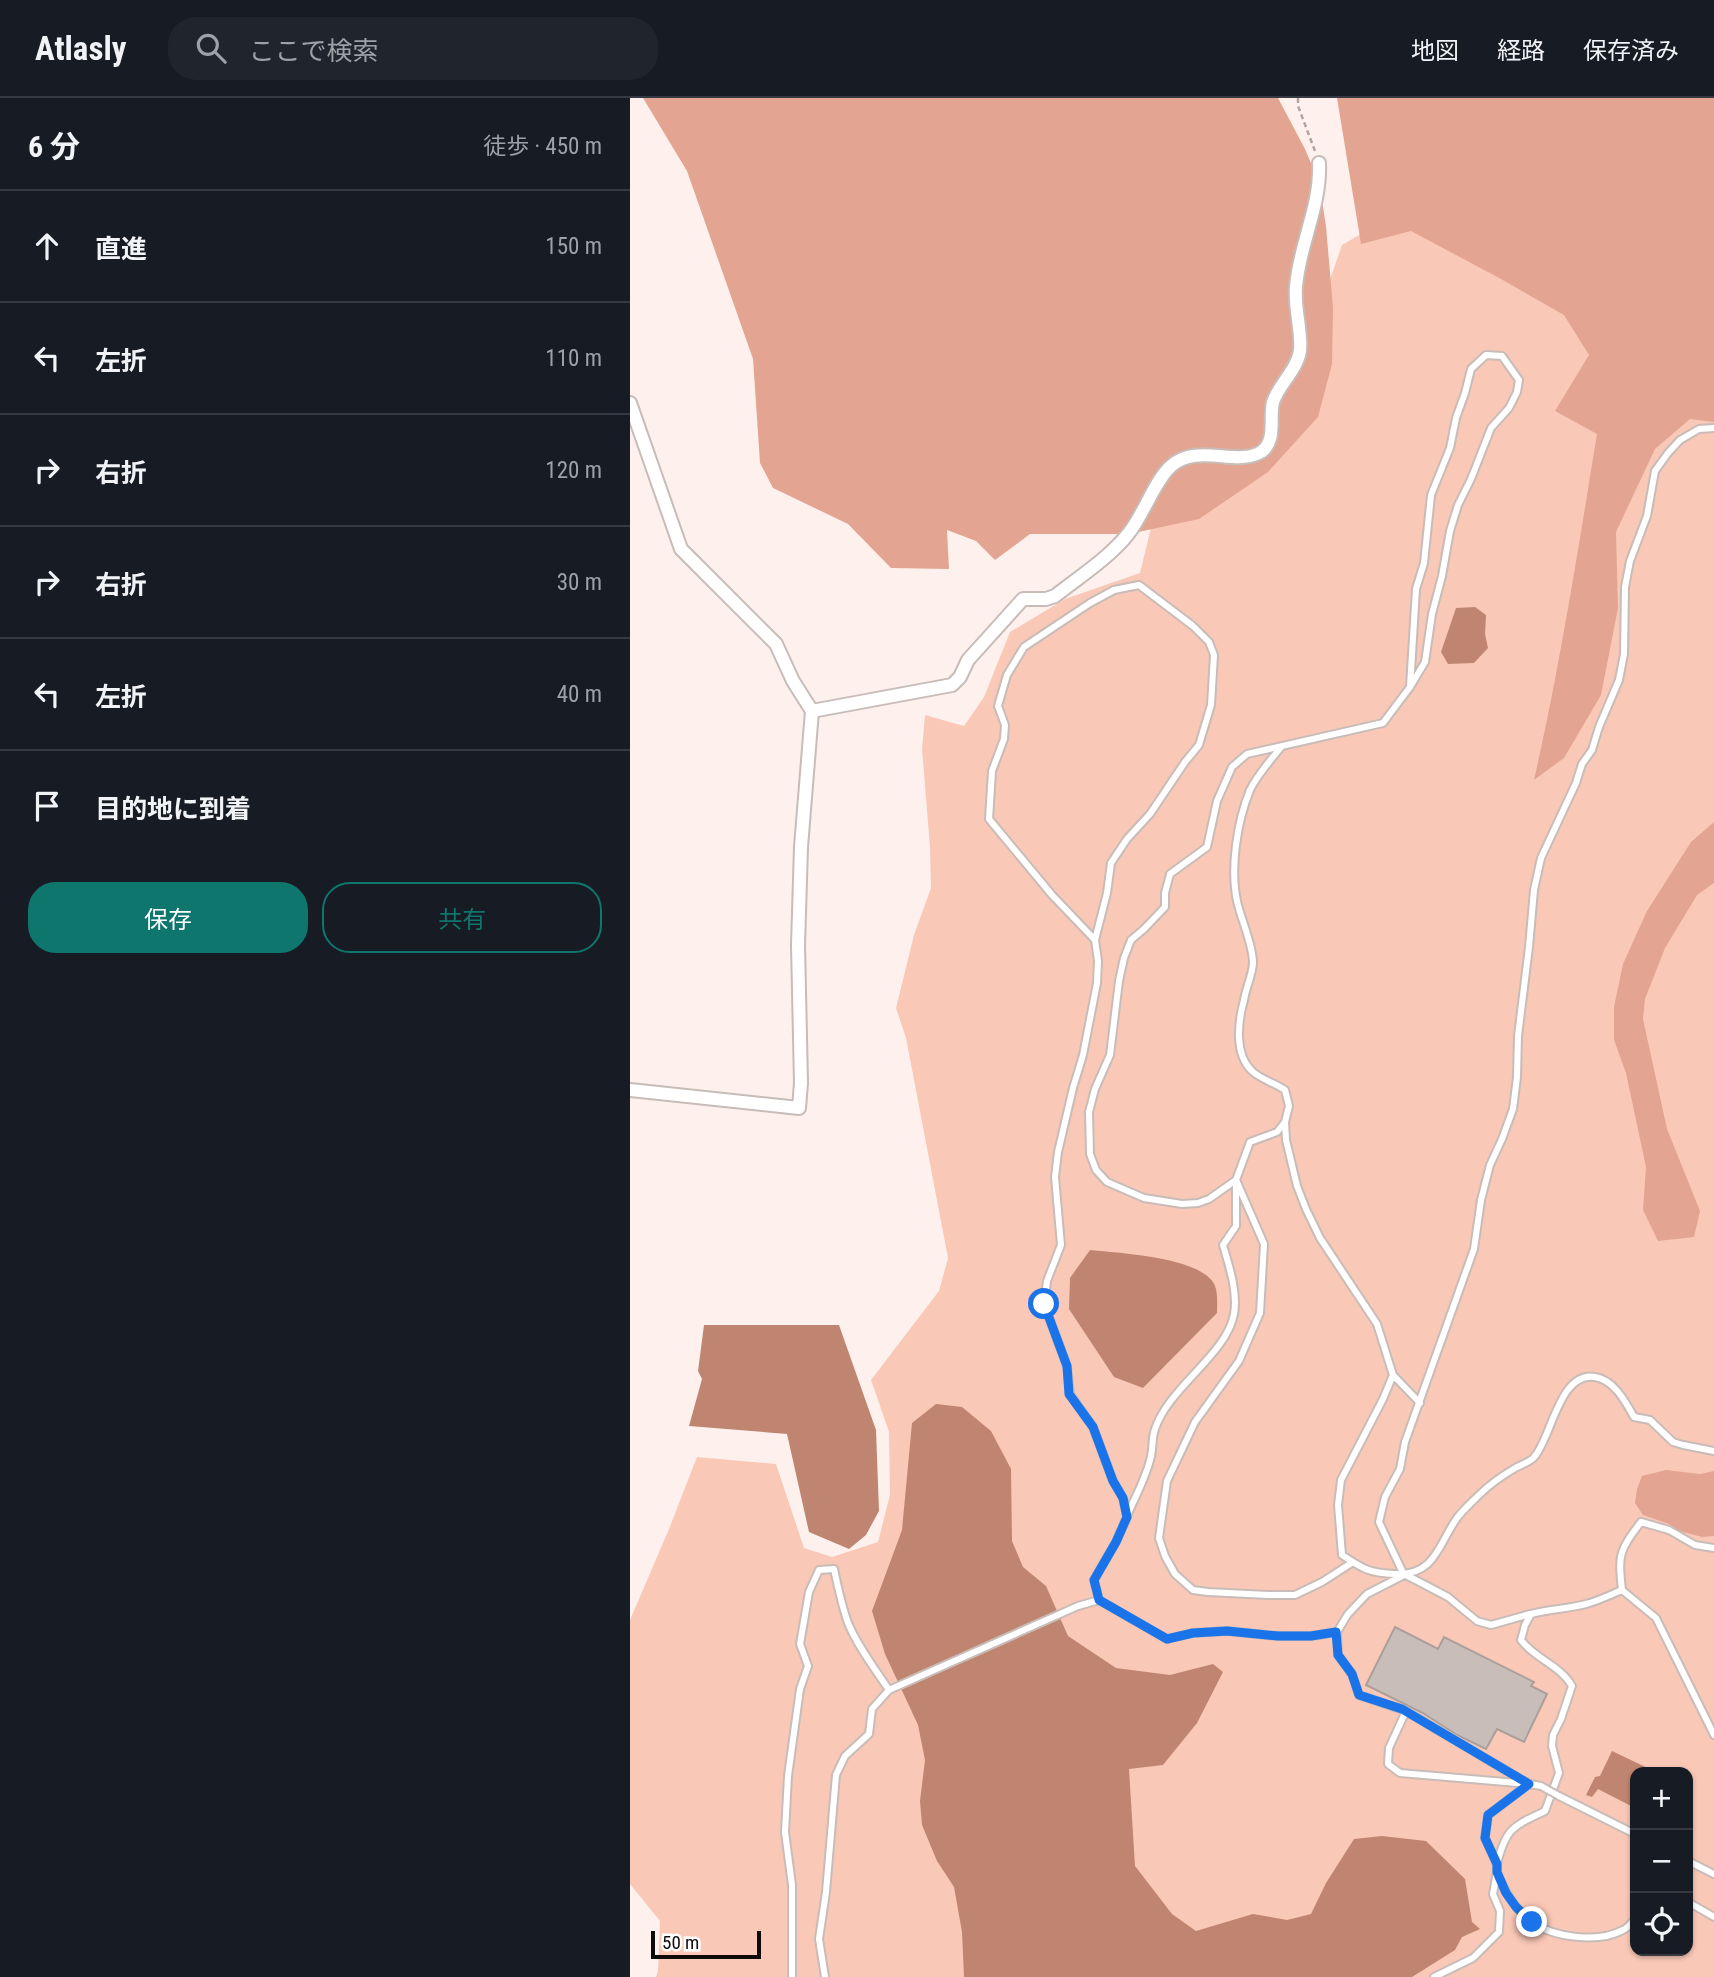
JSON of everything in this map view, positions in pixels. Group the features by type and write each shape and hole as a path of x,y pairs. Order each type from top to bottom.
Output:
{"street":[{"path":"812,711 952,685 960,677 968,660 1024,599 1046,599 1055,596 1117,546 1131,530 1171,466 1185,457 1246,456 1266,448 1270,442 1272,405 1300,350 1295,290 1318,190 1319,163"},
{"path":"630,403 681,549 776,644 793,681 812,711 798,933 801,1083 799,1108 630,1090"}],"lane":[{"path":"1236,1180 1209,1199 1182,1204 1144,1198 1107,1182 1096,1170 1090,1154 1089,1112 1095,1088 1111,1055 1124,958 1130,940 1165,907 1170,874 1207,846 1217,801 1232,767 1247,754 1383,723 1410,687 1425,662 1432,614 1458,505 1491,428 1509,408 1517,393 1519,380 1502,356 1486,355 1471,369 1450,448 1431,495 1424,563 1416,589 1410,687"},
{"path":"1404,1575 1379,1522 1385,1497 1400,1469 1405,1442 1474,1249 1487,1177 1513,1109 1518,1036 1536,879 1541,858 1582,764 1592,750 1619,680 1624,654 1625,587 1630,561 1647,516 1655,471 1680,440 1699,429 1714,428"},
{"path":"1095,940 989,819 992,771 1004,739 1005,725 998,706 1007,675 1024,647 1114,590 1139,585 1194,626 1209,642 1214,655 1211,705 1199,745 1111,863 1107,893 1095,940 1097,983 1083,1055 1063,1129 1055,1177 1061,1245 1047,1281 1044,1304 1067,1366 1069,1394 1093,1427 1113,1481 1123,1498 1127,1517"},
{"path":"1281,747 1250,789 1234,854 1237,903 1253,961 1251,980 1240,1018 1239,1043 1243,1059 1253,1072 1284,1090 1289,1107 1285,1122 1286,1140 1297,1186 1306,1209 1320,1238 1377,1324 1393,1375 1420,1403"},
{"path":"1099,1600 1094,1580 1116,1542 1151,1458 1154,1430 1167,1405 1209,1358 1227,1332 1234,1315 1231,1273 1223,1245 1236,1226 1236,1180 1250,1142 1277,1132 1285,1122"},
{"path":"1236,1180 1264,1244 1259,1313 1239,1361 1195,1422 1167,1481 1159,1538 1175,1574 1193,1590 1209,1592 1295,1595 1353,1562"},
{"path":"1393,1375 1341,1480 1338,1505 1342,1555 1365,1570 1404,1575 1427,1584 1448,1597 1464,1613 1491,1625 1547,1609 1590,1604 1622,1590"},
{"path":"1529,1784 1404,1710 1359,1695 1352,1674 1338,1655 1336,1632 1367,1594 1404,1575 1420,1571 1431,1562 1457,1518 1491,1483 1535,1457 1570,1385 1584,1376 1605,1379 1616,1389 1634,1417 1650,1420 1673,1442 1714,1451"},
{"path":"1714,1548 1695,1545 1669,1530 1641,1522 1626,1542 1619,1560 1622,1590 1656,1618 1714,1735"},
{"path":"792,1977 792,1885 785,1832 788,1776 800,1689 808,1666 800,1644 809,1591 819,1570 834,1569 849,1626 889,1690"},
{"path":"825,1977 820,1940 836,1775 845,1756 869,1734 872,1709 889,1690 1078,1606 1099,1600 1167,1639 1193,1633 1227,1631 1278,1636 1311,1636 1336,1632"},
{"path":"1434,1977 1473,1958 1499,1932 1500,1911 1493,1894 1497,1864 1505,1837 1515,1826 1545,1811 1559,1773 1552,1746 1553,1735 1572,1686 1565,1674 1528,1650 1521,1640 1531,1614"},
{"path":"1404,1710 1389,1748 1388,1764 1401,1773 1541,1786 1630,1832"},
{"path":"1497,1864 1485,1838 1488,1815 1529,1784"},
{"path":"1693,1864 1714,1874"},
{"path":"1497,1872 1506,1893 1516,1907 1532,1922 1548,1930 1573,1937 1604,1936 1624,1930 1630,1924"},
{"path":"1693,1905 1714,1917"}],"path":[{"path":"1298,98 1298,106 1319,163"}],"shaded area":[{"path":"643,98 1278,98 1319,182 1326,226 1333,308 1332,364 1318,417 1268,472 1199,519 1129,534 1030,534 995,560 976,541 947,530 949,569 891,568 848,524 773,488 760,463 753,359 687,171"},
{"path":"1337,98 1714,98 1714,422 1690,419 1655,449 1616,532 1618,608 1601,695 1564,758 1534,780 1576,564 1597,434 1555,411 1589,355 1564,315 1411,231 1361,244"},
{"path":"1428,219 1714,398 1714,1977 656,1977 660,1921 630,1884 630,1620 697,1457 776,1464 804,1548 832,1557 878,1542 890,1495 889,1432 871,1380 939,1291 948,1258 906,1038 896,1008 914,935 931,888 922,749 925,715 964,726 984,697 1010,632 1065,599 1140,573 1155,512 1320,308 1342,245 1378,224"},
{"path":"1475,607 1486,615 1485,634 1488,648 1474,663 1448,664 1441,652 1456,608"},
{"path":"1714,822 1714,883 1697,895 1665,948 1645,999 1643,1019 1667,1129 1700,1211 1694,1237 1658,1241 1643,1210 1646,1167 1626,1073 1614,1040 1614,1007 1623,964 1647,911 1691,842"},
{"path":"1090,1250 1139,1255 1178,1263 1208,1276 1215,1286 1217,1313 1143,1388 1114,1377 1069,1309 1070,1278"},
{"path":"704,1325 839,1325 876,1430 879,1511 866,1535 849,1549 809,1532 787,1434 689,1426 702,1379 698,1371"},
{"path":"936,1404 962,1407 991,1431 1011,1469 1012,1541 1023,1567 1046,1586 1068,1636 1116,1668 1170,1675 1213,1664 1223,1672 1197,1723 1163,1765 1129,1769 1135,1866 1172,1914 1196,1931 1253,1914 1287,1920 1311,1914 1326,1883 1354,1839 1382,1836 1426,1841 1465,1879 1472,1922 1480,1929 1462,1937 1455,1950 1412,1977 964,1977 962,1932 954,1887 937,1861 922,1825 920,1801 925,1760 918,1725 885,1654 872,1611 902,1530 912,1423"},
{"path":"1666,1470 1700,1474 1714,1471 1714,1536 1702,1537 1679,1531 1669,1524 1643,1515 1635,1503 1642,1476"},
{"path":"1612,1751 1646,1767 1630,1767 1630,1805 1598,1789 1592,1797 1586,1795 1595,1777 1600,1776"}],"building":[{"path":"1395,1627 1438,1649 1444,1637 1534,1682 1531,1686 1547,1694 1524,1742 1497,1729 1486,1749 1457,1735 1423,1713 1366,1685"}],"route":[{"path":"1044,1304 1067,1366 1069,1394 1093,1427 1113,1481 1123,1498 1127,1517 1094,1580 1099,1600 1167,1639 1193,1633 1227,1631 1278,1636 1311,1636 1336,1632 1338,1655 1352,1674 1359,1695 1402,1709 1529,1784 1488,1815 1485,1838 1506,1893 1532,1922"}]}
